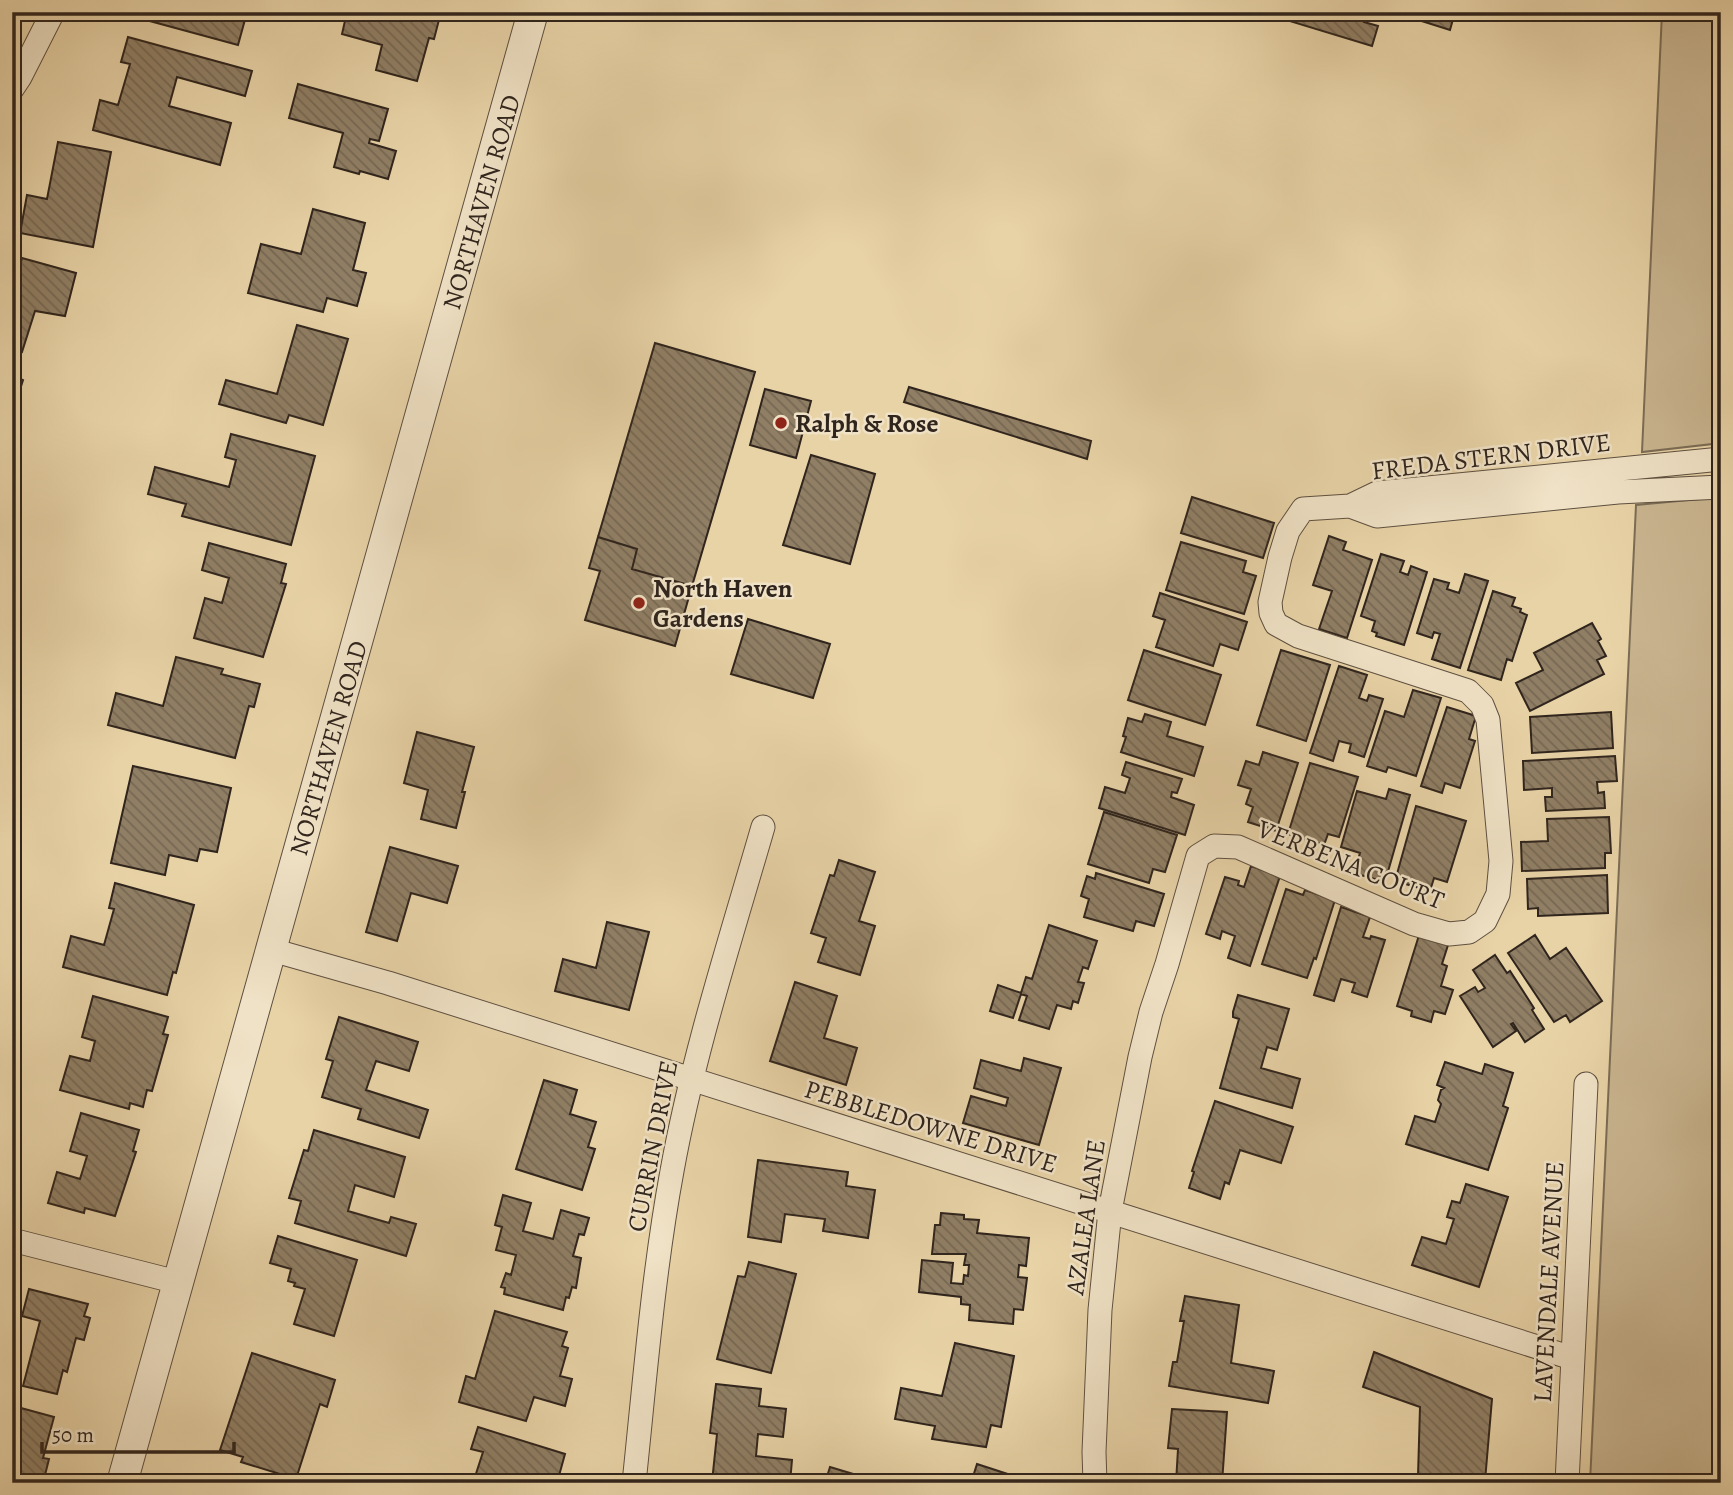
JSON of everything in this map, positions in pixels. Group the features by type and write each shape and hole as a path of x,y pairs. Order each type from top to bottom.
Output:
{"street":[{"path":"12,89 53,12"},
{"name":"NORTHAVEN ROAD","path":"122,1483 533,12"},
{"name":"FREDA STERN DRIVE","path":"1350,506 1377,493 1721,459"},
{"name":"FREDA STERN DRIVE","path":"1350,506 1377,516 1618,492 1721,487"},
{"name":"VERBENA COURT","path":"1167,964 1198,856 1214,846 1238,847 1414,924 1449,934 1469,932 1485,921 1498,894 1501,861 1488,720 1482,705 1468,691 1298,636 1276,624 1271,613 1270,602 1280,557 1288,531 1303,509 1350,506"},
{"name":"CURRIN DRIVE","path":"634,1483 657,1269 671,1172 691,1080 763,827"},
{"name":"PEBBLEDOWNE DRIVE","path":"272,950 388,983 1572,1358"},
{"name":"AZALEA LANE","path":"1095,1483 1100,1310 1110,1211 1139,1057 1167,964"},
{"name":"LAVENDALE AVENUE","path":"1567,1483 1586,1084"},
{"path":"12,1240 177,1282"}],"shaded area":[{"path":"1662,12 1721,12 1721,443 1642,452"},
{"path":"1721,497 1721,1483 1590,1483 1636,505"}],"building":[{"path":"137,12 231,12 246,16 238,45 135,17"},
{"path":"347,12 441,12 434,39 429,38 417,81 376,70 382,45 342,34"},
{"path":"1260,12 1332,12 1347,17 1349,12 1367,12 1364,22 1378,26 1372,46"},
{"path":"1393,12 1455,12 1450,30"},
{"path":"128,37 252,71 245,96 177,77 169,106 231,123 220,165 93,130 100,100 118,105 130,64 121,62"},
{"path":"298,84 388,109 379,141 370,139 369,143 396,151 388,179 334,167 343,133 289,118"},
{"path":"58,142 111,152 93,247 20,233 27,195 47,199"},
{"path":"313,209 365,223 353,270 366,273 357,306 327,298 323,312 248,293 261,244 301,254"},
{"path":"22,258 76,273 65,316 35,311 22,352 12,349 12,283 15,283"},
{"path":"297,325 348,339 323,425 289,415 286,423 219,404 226,380 277,394"},
{"path":"655,343 755,372 692,586 632,569 637,549 598,537"},
{"path":"12,376 23,380 12,415"},
{"path":"909,387 1091,441 1087,459 904,402"},
{"name":"Ralph & Rose","path":"765,389 811,401 796,458 750,445"},
{"path":"231,434 315,456 291,545 182,516 186,504 148,494 155,467 229,487 236,460 225,457"},
{"path":"811,455 875,474 850,564 783,545"},
{"path":"1192,497 1274,523 1263,558 1181,533"},
{"path":"1329,536 1346,542 1343,550 1372,560 1347,638 1319,629 1332,591 1313,585"},
{"name":"North Haven Gardens","path":"598,537 637,549 632,569 692,586 675,646 585,620 600,571 589,568"},
{"path":"1181,542 1246,561 1243,572 1256,576 1244,614 1166,590"},
{"path":"209,543 286,564 281,583 286,584 263,657 194,638 205,598 222,603 229,578 202,570"},
{"path":"1381,554 1404,561 1400,572 1408,575 1411,566 1427,572 1404,645 1376,636 1377,633 1372,631 1375,621 1361,616"},
{"path":"1465,574 1488,581 1460,668 1432,659 1440,634 1434,632 1432,638 1417,633 1434,579 1449,583 1447,589 1459,593"},
{"path":"1493,591 1515,598 1512,606 1527,615 1512,661 1507,659 1501,680 1468,670"},
{"path":"1160,593 1247,622 1238,650 1220,644 1213,666 1156,647 1165,620 1153,616"},
{"path":"748,619 830,644 813,698 731,674"},
{"path":"1592,623 1606,656 1597,660 1604,674 1530,711 1516,683 1543,670 1534,653"},
{"path":"1144,650 1221,675 1205,725 1128,700"},
{"path":"1281,650 1330,665 1306,741 1257,725"},
{"path":"176,657 223,669 221,674 260,684 254,707 249,706 235,758 108,725 116,693 163,706"},
{"path":"1339,666 1367,675 1359,698 1367,701 1369,695 1383,699 1364,757 1349,752 1351,744 1339,741 1333,761 1310,753"},
{"path":"1413,690 1441,698 1416,776 1388,767 1386,772 1367,766 1385,711 1404,717"},
{"path":"1447,707 1476,716 1469,739 1475,741 1460,788 1445,783 1442,793 1421,786"},
{"path":"1611,712 1613,748 1532,753 1530,717"},
{"path":"1145,714 1171,722 1167,736 1203,747 1194,776 1121,752 1128,718 1142,722"},
{"path":"417,732 474,747 456,828 421,819 428,790 404,783"},
{"path":"1263,752 1298,763 1276,831 1248,822 1253,807 1246,804 1251,789 1238,785 1246,761 1259,765"},
{"path":"1615,756 1617,781 1597,782 1598,793 1604,792 1605,808 1546,811 1545,797 1552,797 1552,788 1524,790 1523,761"},
{"path":"1126,762 1182,779 1177,793 1172,792 1171,797 1194,805 1185,835 1099,808 1105,787 1125,793 1130,778 1122,775"},
{"path":"1310,763 1358,777 1339,837 1328,834 1324,845 1288,834"},
{"path":"133,766 231,788 217,852 200,849 197,861 169,855 165,875 111,863"},
{"path":"1389,789 1410,795 1385,882 1354,873 1360,853 1341,847 1357,791 1386,799"},
{"path":"1416,806 1466,821 1447,882 1434,878 1430,891 1395,881"},
{"path":"1104,812 1177,835 1165,872 1153,869 1149,883 1088,864"},
{"path":"1609,817 1611,853 1605,853 1605,868 1522,871 1521,842 1548,841 1547,819"},
{"path":"390,847 458,866 447,903 411,893 397,941 366,932"},
{"path":"839,860 875,872 859,921 875,926 860,975 818,962 826,938 811,933 830,875 834,876"},
{"path":"1251,866 1280,876 1250,966 1228,958 1235,936 1222,931 1220,939 1206,934 1225,877 1239,881 1238,885 1244,887"},
{"path":"1096,873 1164,894 1154,926 1136,921 1133,931 1084,917 1089,899 1081,896 1087,876 1095,879"},
{"path":"1607,875 1608,913 1538,916 1538,908 1528,909 1527,879"},
{"path":"115,883 194,905 176,973 173,972 167,995 63,967 71,936 104,945 114,909 109,908"},
{"path":"1286,889 1303,895 1305,890 1335,900 1307,978 1262,964"},
{"path":"1341,907 1370,917 1363,937 1385,940 1367,997 1352,992 1355,983 1341,979 1334,1001 1314,995"},
{"path":"607,922 649,932 629,1010 555,991 563,959 596,968"},
{"path":"1049,925 1097,941 1088,969 1083,967 1078,982 1084,983 1078,1003 1073,1001 1071,1009 1057,1005 1049,1029 1019,1020 1027,996 1021,994 1013,1018 990,1011 998,985 1021,993 1026,977 1032,979"},
{"path":"1420,932 1449,942 1442,964 1447,966 1441,986 1453,990 1445,1014 1434,1011 1431,1022 1411,1016 1412,1011 1397,1006"},
{"path":"1535,935 1550,959 1566,948 1602,1001 1570,1022 1566,1015 1554,1022 1508,953"},
{"path":"1495,955 1507,973 1510,971 1544,1029 1525,1042 1513,1023 1511,1024 1516,1031 1493,1047 1460,996 1475,987 1478,992 1485,988 1473,970"},
{"path":"795,982 837,996 824,1038 857,1048 846,1085 770,1061"},
{"path":"1238,995 1289,1009 1277,1050 1267,1047 1261,1068 1300,1079 1292,1108 1220,1088 1239,1019 1233,1017"},
{"path":"93,996 168,1017 163,1034 168,1035 152,1091 147,1090 143,1107 130,1103 129,1109 60,1090 70,1056 90,1061 95,1041 82,1037"},
{"path":"339,1017 418,1042 409,1071 376,1061 366,1090 428,1110 419,1138 358,1119 361,1109 322,1097 333,1061 326,1059"},
{"path":"1024,1058 1061,1068 1039,1145 963,1123 971,1096 1006,1106 1008,1098 974,1088 981,1060 1021,1071"},
{"path":"1445,1062 1482,1074 1485,1064 1513,1073 1503,1106 1508,1108 1488,1170 1406,1144 1415,1116 1435,1122 1441,1104 1438,1100 1444,1088 1437,1085"},
{"path":"544,1080 577,1090 570,1114 596,1122 588,1147 595,1149 582,1190 516,1169"},
{"path":"1215,1101 1293,1127 1281,1163 1240,1150 1229,1184 1225,1182 1220,1199 1189,1188"},
{"path":"81,1113 139,1130 133,1151 136,1152 115,1216 85,1208 84,1213 48,1203 57,1172 80,1179 87,1156 70,1151"},
{"path":"314,1130 405,1157 394,1197 355,1185 348,1211 389,1223 391,1217 416,1224 406,1256 295,1223 301,1201 289,1198 304,1150 308,1151"},
{"path":"758,1160 848,1172 846,1186 875,1190 868,1238 823,1231 825,1219 785,1214 781,1242 748,1237"},
{"path":"1466,1184 1508,1197 1479,1287 1412,1265 1422,1237 1446,1244 1454,1219 1447,1217 1452,1201 1460,1203"},
{"path":"503,1195 531,1203 523,1231 553,1239 561,1210 589,1218 584,1235 579,1234 573,1256 581,1258 576,1288 572,1287 569,1298 566,1297 563,1310 504,1294 505,1288 501,1287 506,1273 511,1275 516,1255 496,1250 502,1227 495,1225"},
{"path":"941,1213 964,1215 964,1219 979,1220 977,1233 1029,1238 1026,1266 1019,1265 1018,1277 1027,1278 1023,1310 1014,1309 1013,1324 969,1320 970,1305 961,1304 961,1297 919,1292 922,1260 953,1263 951,1283 963,1284 964,1275 968,1276 969,1265 964,1265 966,1254 932,1254 935,1225 940,1225"},
{"path":"278,1236 357,1260 334,1336 294,1324 305,1289 288,1281 291,1269 270,1263"},
{"path":"749,1262 796,1274 771,1373 717,1359 738,1276 745,1277"},
{"path":"29,1289 88,1304 84,1316 90,1318 84,1340 76,1338 67,1372 63,1370 57,1394 23,1386 40,1321 22,1316"},
{"path":"1185,1296 1239,1305 1231,1363 1274,1371 1268,1403 1169,1386 1173,1362 1177,1362"},
{"path":"495,1311 567,1332 562,1346 568,1348 560,1376 572,1379 565,1406 534,1397 526,1421 459,1402 466,1376 475,1379"},
{"path":"955,1343 1014,1356 1001,1427 991,1425 986,1447 932,1439 935,1426 895,1419 901,1388 942,1396"},
{"path":"1374,1352 1492,1399 1485,1481 1418,1476 1420,1407 1363,1387"},
{"path":"252,1353 335,1380 327,1407 320,1404 296,1479 241,1462 243,1457 220,1450"},
{"path":"716,1384 761,1389 759,1406 786,1409 783,1437 758,1434 756,1456 792,1460 790,1483 712,1482 717,1434 710,1433"},
{"path":"21,1408 54,1417 43,1458 49,1459 43,1483 12,1483 12,1439"},
{"path":"1172,1409 1227,1412 1222,1483 1176,1483 1178,1449 1168,1448"},
{"path":"478,1427 565,1454 557,1483 473,1483 483,1452 471,1449"},
{"path":"977,1464 1020,1478 1019,1483 971,1483"},
{"path":"830,1467 860,1476 859,1483 825,1483"}],"place":[{"name":"Ralph & Rose","path":"781,423"},
{"name":"North Haven Gardens","path":"639,603"}]}
